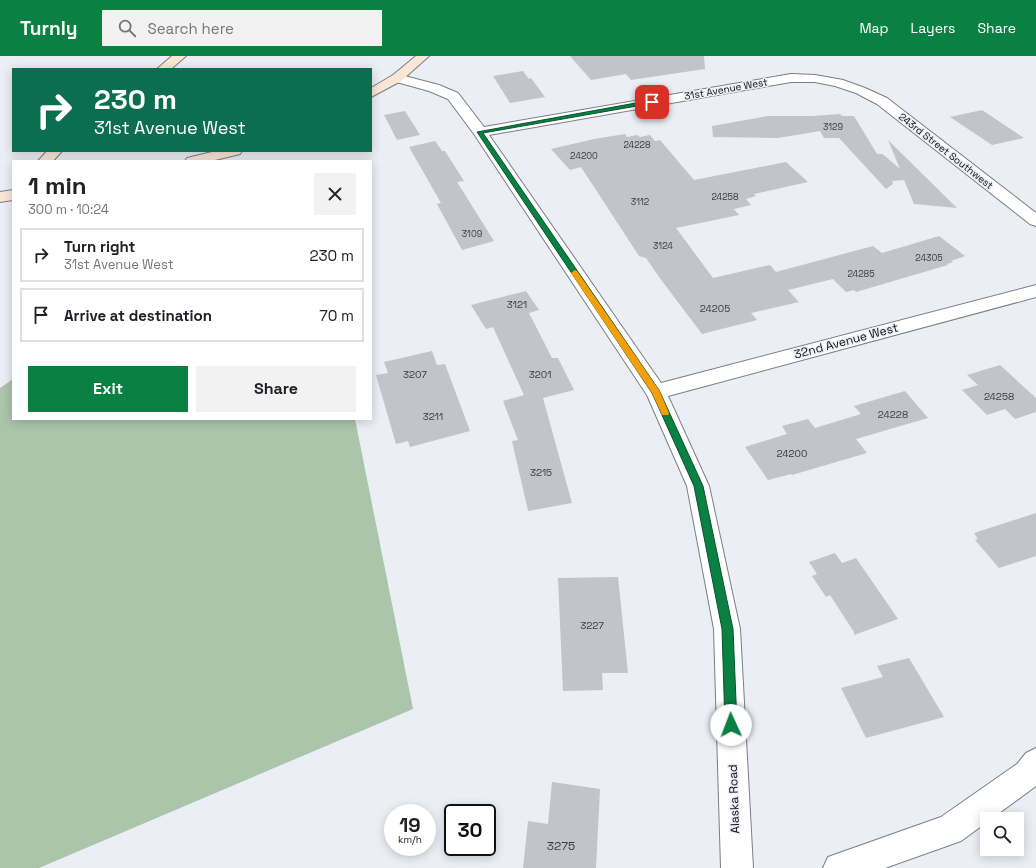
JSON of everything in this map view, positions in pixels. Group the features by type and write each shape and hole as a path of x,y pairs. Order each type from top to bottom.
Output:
{"main road":[{"path":"164,68 180,56"},
{"path":"372,92 397,78 423,56"},
{"path":"46,160 54,152"},
{"path":"196,160 231,152"}],"street":[{"name":"31st Avenue West","path":"480,132 791,78 807,77 825,79 853,87"},
{"name":"Alaska Road","path":"397,78 434,88 453,96 480,132 656,392 698,486 727,629 737,868"},
{"name":"243rd Street Southwest","path":"853,87 882,101 1036,221"},
{"name":"32nd Avenue West","path":"656,392 1036,290"},
{"path":"839,868 950,830 1027,774 1036,763"}],"green space":[{"path":"12,380 12,420 355,420 413,709 39,868 0,868 0,388"}],"building":[{"path":"570,56 704,56 705,69 631,80 626,74 591,80"},
{"path":"523,71 529,79 531,78 545,97 510,103 493,76"},
{"path":"982,110 1024,138 992,145 950,117"},
{"path":"405,111 420,135 397,140 384,115"},
{"path":"840,114 842,116 854,116 877,154 882,154 900,169 888,140 957,208 914,204 904,180 892,181 893,184 886,189 839,138 824,138 820,131 778,138 713,137 712,126 768,116 813,116"},
{"path":"625,134 627,137 650,135 655,141 660,140 694,180 786,162 808,182 754,194 756,196 746,199 751,205 734,209 739,215 676,228 713,278 770,265 776,272 873,246 882,253 939,236 965,256 951,261 953,262 947,264 948,265 856,292 854,290 846,292 833,279 788,290 799,302 751,313 757,320 702,334 646,258 639,256 581,167 570,170 551,149 594,139"},
{"path":"435,141 442,151 445,151 464,181 457,182 494,241 462,250 437,204 441,203 409,147"},
{"path":"526,291 539,310 529,313 552,358 558,358 574,390 543,398 572,503 528,511 512,441 518,440 503,401 524,395 493,327 486,329 471,305"},
{"path":"432,351 437,365 445,364 470,431 410,447 408,441 396,444 376,375 388,373 384,362"},
{"path":"1000,365 1036,398 1036,412 1015,419 1005,409 987,415 962,390 978,385 967,375"},
{"path":"905,391 928,418 856,439 867,453 792,475 768,480 745,447 787,434 782,426 808,419 815,428 861,414 854,406"},
{"path":"1036,513 1036,556 999,568 975,540 978,539 974,533"},
{"path":"835,553 842,563 856,558 898,619 854,635 854,632 830,595 826,597 812,576 817,574 809,562"},
{"path":"618,577 628,673 602,673 603,690 563,691 558,578"},
{"path":"909,658 944,717 866,738 841,688 883,677 877,666"},
{"path":"552,782 600,789 596,868 523,868 528,821 548,824"}],"slow traffic":[{"path":"575,273 656,392 665,413"}],"route":[{"path":"652,102 480,132 656,392 698,486 727,629 731,725"}]}
